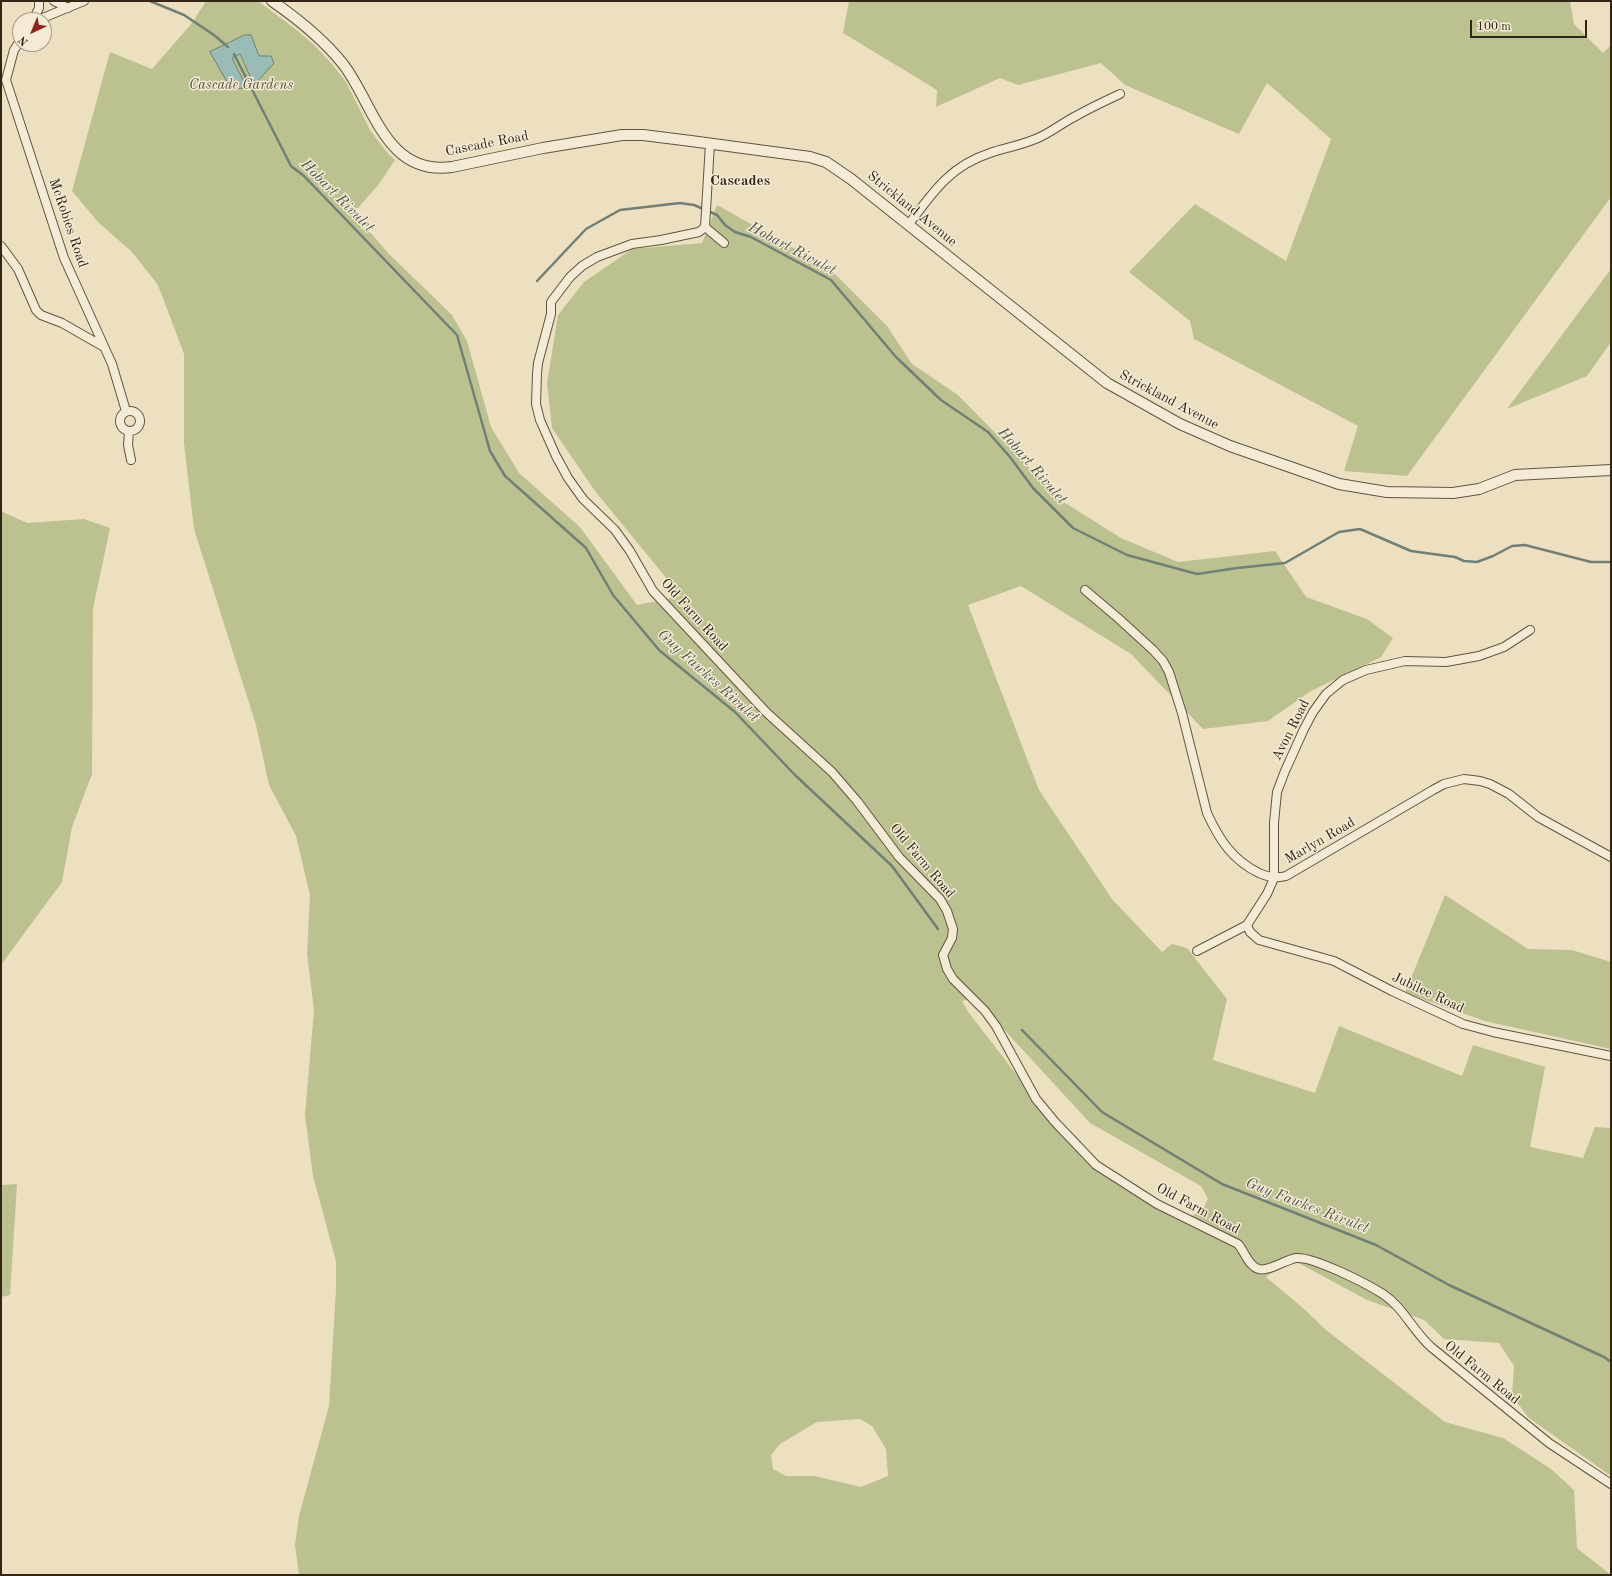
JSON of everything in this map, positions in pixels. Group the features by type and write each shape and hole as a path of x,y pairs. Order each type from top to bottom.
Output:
{"street":[{"path":"36,12 39,1"},
{"path":"54,1 68,8"},
{"path":"52,14 84,1"},
{"name":"Cascade Road","path":"272,1 314,34 333,53 351,75 383,134 400,151 413,161 422,165 438,168 452,166 543,148 622,135 710,143"},
{"name":"McRobies Road","path":"13,52 4,79 64,258 112,364 126,412"},
{"path":"909,224 939,185 949,175 962,166 991,152 1016,146 1042,137 1076,116 1120,94"},
{"path":"710,143 705,203 705,227 724,243"},
{"name":"Strickland Avenue","path":"710,143 798,154 826,162 851,179 909,224 1107,383 1196,432 1310,474 1339,484 1387,492 1453,493 1479,489 1515,475 1611,470"},
{"name":"Old Farm Road","path":"705,227 699,232 632,244 604,254 582,266 570,276 551,302 551,314 538,363 536,404 540,420 556,456 568,478 583,499 615,530 630,551 653,591 766,712 832,772 845,786 899,857 940,899 947,911 953,929 952,938 943,955 947,969 953,979 985,1011 996,1026 1036,1099 1055,1122 1096,1165 1157,1204 1238,1244 1244,1251 1252,1266 1258,1269 1264,1270 1290,1259 1304,1258 1328,1267 1383,1294 1399,1308 1414,1329 1430,1347 1549,1443 1611,1484"},
{"path":"1,246 18,269 36,310 41,315 62,323 104,346"},
{"path":"126,412 135,412 140,420 136,429 129,431 123,428 120,422 121,416 126,412"},
{"path":"129,431 128,445 131,460"},
{"name":"Marlyn Road","path":"1085,590 1118,618 1162,661 1169,672 1179,699 1207,813 1224,844 1238,860 1257,871 1274,878 1286,876 1444,784 1464,779 1480,781 1501,790 1538,816 1611,856"},
{"name":"Avon Road","path":"1274,878 1274,817 1277,792 1304,729 1313,712 1326,694 1343,680 1366,670 1405,661 1446,662 1479,656 1504,646 1530,630"},
{"path":"1197,951 1247,925 1267,894 1274,878"},
{"name":"Jubilee Road","path":"1247,925 1250,932 1259,940 1334,961 1392,991 1463,1024 1493,1032 1611,1056"}],"green space":[{"name":"Cascade Gardens","path":"206,1 258,1 298,31 315,46 346,82 370,130 385,150 395,160 379,184 358,208 349,208 389,254 452,315 467,341 491,427 519,473 580,527 637,605 681,596 595,491 552,428 547,383 558,315 584,282 632,249 702,243 717,205 829,268 887,326 912,364 958,395 1062,501 1121,538 1178,562 1275,551 1306,597 1367,619 1393,638 1381,657 1311,691 1268,721 1203,729 1131,654 1021,586 968,605 1039,790 1112,899 1162,952 1172,944 1187,948 1227,999 1213,1060 1315,1093 1339,1026 1462,1076 1473,1045 1545,1067 1530,1147 1583,1158 1595,1127 1611,1128 1611,1476 1529,1418 1512,1396 1514,1366 1499,1343 1444,1339 1424,1320 1367,1300 1291,1259 1266,1277 1326,1330 1445,1422 1503,1438 1551,1469 1574,1490 1577,1548 1611,1575 299,1575 295,1545 299,1516 329,1406 336,1290 336,1261 313,1176 305,1115 314,1010 307,954 310,895 296,836 269,785 256,725 194,529 184,443 184,354 158,285 132,252 99,223 72,191 110,52 152,69 192,23","holes":["975,998 1090,1123 1201,1186 1208,1199 1202,1211 1189,1217 1162,1212 1066,1139 969,1013 962,1001","860,1419 872,1426 886,1449 888,1476 861,1487 814,1476 786,1476 773,1469 771,1455 780,1444 817,1422"]},
{"path":"849,1 1570,1 1574,24 1603,53 1611,45 1611,197 1407,476 1344,471 1358,426 1194,339 1190,321 1129,272 1195,204 1286,261 1331,139 1267,83 1239,134 1125,85 1101,63 1018,85 1000,78 936,107 937,90 843,33"},
{"path":"1611,269 1611,342 1587,376 1507,409"},
{"path":"1,509 3,512 27,523 84,519 110,528 93,609 92,774 72,827 62,882 1,965"},
{"path":"1445,895 1528,949 1572,950 1611,962 1611,1049 1485,1021 1405,993"},
{"path":"17,1184 10,1295 1,1297 1,1185"}],"water":[{"path":"245,35 251,35 259,56 271,56 274,63 258,81 252,81 240,54 232,58 245,84 244,88 231,89 210,52"}],"waterway":[{"name":"Hobart Rivulet","path":"150,1 184,15 214,35 228,47"},
{"name":"Guy Fawkes Rivulet","path":"234,54 291,166 304,176 457,335 490,451 505,476 586,548 613,595 659,650 735,712 795,775 892,866 938,929"},
{"name":"Hobart Rivulet","path":"537,281 586,229 620,210 680,203 694,205 717,215 725,225 735,232 751,237 831,280 896,357 941,400 988,432 1010,457 1033,488 1073,528 1127,555 1197,574 1285,563 1339,532 1360,529 1411,551 1455,557 1464,561 1477,562 1512,546 1525,545 1591,562 1611,562"},
{"name":"Guy Fawkes Rivulet","path":"1022,1030 1102,1112 1222,1184 1376,1245 1449,1285 1604,1357 1611,1362"}],"district":[{"name":"Cascades","path":"740,181"}]}
